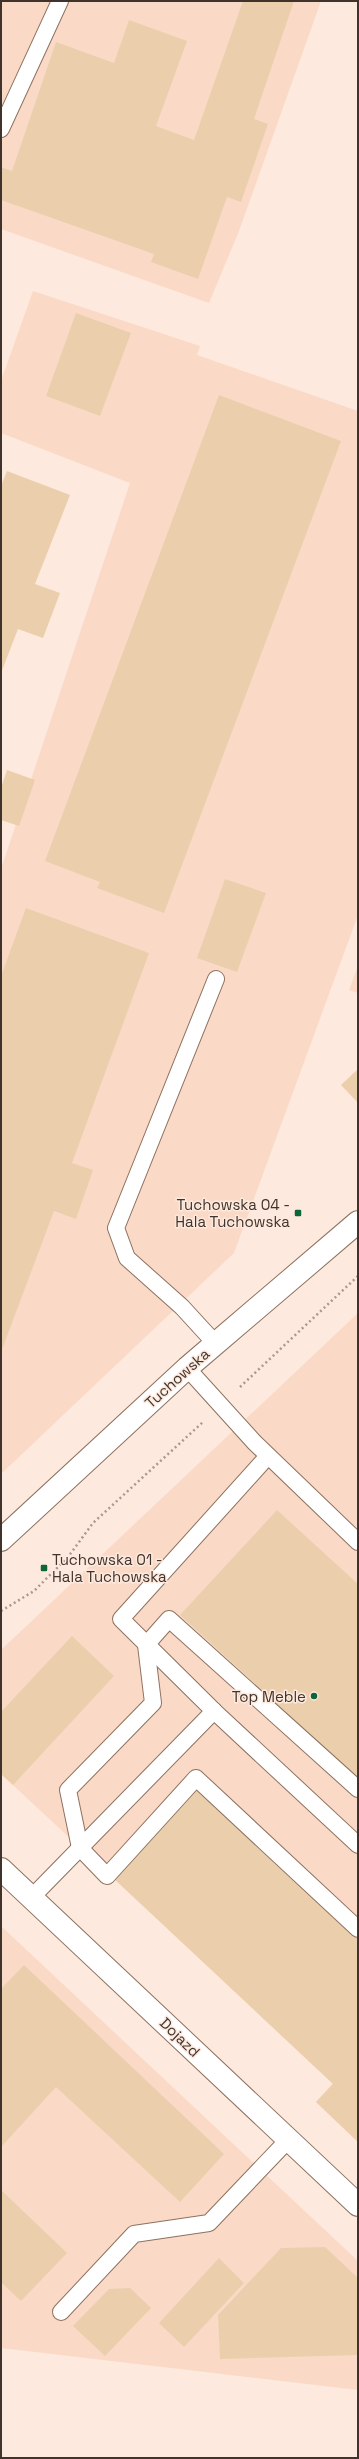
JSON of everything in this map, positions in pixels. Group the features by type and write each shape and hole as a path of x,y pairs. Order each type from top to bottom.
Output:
{"street":[{"name":"Tuchowska","path":"1,1540 215,1343 358,1222"},
{"name":"Dojazd","path":"1,1869 33,1896 358,2205"}],"lane":[{"path":"1,128 60,1"},
{"path":"215,1343 182,1307 127,1258 116,1228 216,979"},
{"path":"187,1368 220,1406 268,1456 358,1542"},
{"path":"268,1456 121,1619 214,1711 358,1844"},
{"path":"358,1789 170,1619 146,1645 153,1703 68,1790 80,1848 107,1876 196,1778 358,1930"},
{"path":"33,1896 214,1711"},
{"path":"61,2312 134,2234 208,2223 288,2140"}],"path":[{"path":"1,1611 34,1591 68,1557 94,1523 358,1276"}],"shaded area":[{"path":"1,1 321,1 239,231 209,303 1,229"},
{"path":"33,291 200,346 197,355 358,411 358,915 234,1253 1,1474 1,869 130,483 1,433 1,381"},
{"path":"358,966 358,993 349,990"},
{"path":"358,1313 358,2142 316,2102 333,2083 1,1774 1,1650"},
{"path":"1,1926 358,2261 358,2390 1,2348"}],"building":[{"path":"243,1 294,1 254,119 268,124 241,202 227,197 198,279 151,262 154,254 1,200 1,167 12,171 56,42 114,63 129,20 187,41 156,126 194,140"},
{"path":"76,313 131,333 100,416 46,396"},
{"path":"219,395 341,441 164,913 97,888 100,882 45,861"},
{"path":"7,471 70,495 35,584 60,593 43,638 18,629 1,673 1,486"},
{"path":"7,770 35,780 19,826 1,820 1,788"},
{"path":"225,879 266,893 237,972 197,958"},
{"path":"26,908 149,953 72,1163 93,1170 76,1219 54,1211 1,1352 1,976"},
{"path":"358,1069 358,1103 341,1085"},
{"name":"Top Meble","path":"277,1510 358,1584 358,1778 180,1615"},
{"path":"72,1636 114,1676 13,1785 1,1774 1,1712"},
{"path":"196,1782 358,1935 358,2142 316,2102 333,2084 109,1874"},
{"path":"24,1965 224,2154 180,2202 56,2087 1,2147 1,1989"},
{"path":"1,2190 67,2253 21,2301 1,2282"},
{"path":"325,2247 358,2278 358,2355 220,2359 218,2315 281,2248"},
{"path":"219,2258 244,2283 184,2347 159,2323"},
{"path":"130,2288 151,2308 105,2356 73,2326 109,2289"}],"place":[{"name":"Tuchowska 04 - Hala Tuchowska","path":"298,1213"},
{"name":"Tuchowska 01 - Hala Tuchowska","path":"44,1568"},
{"name":"Top Meble","path":"314,1696"}]}
